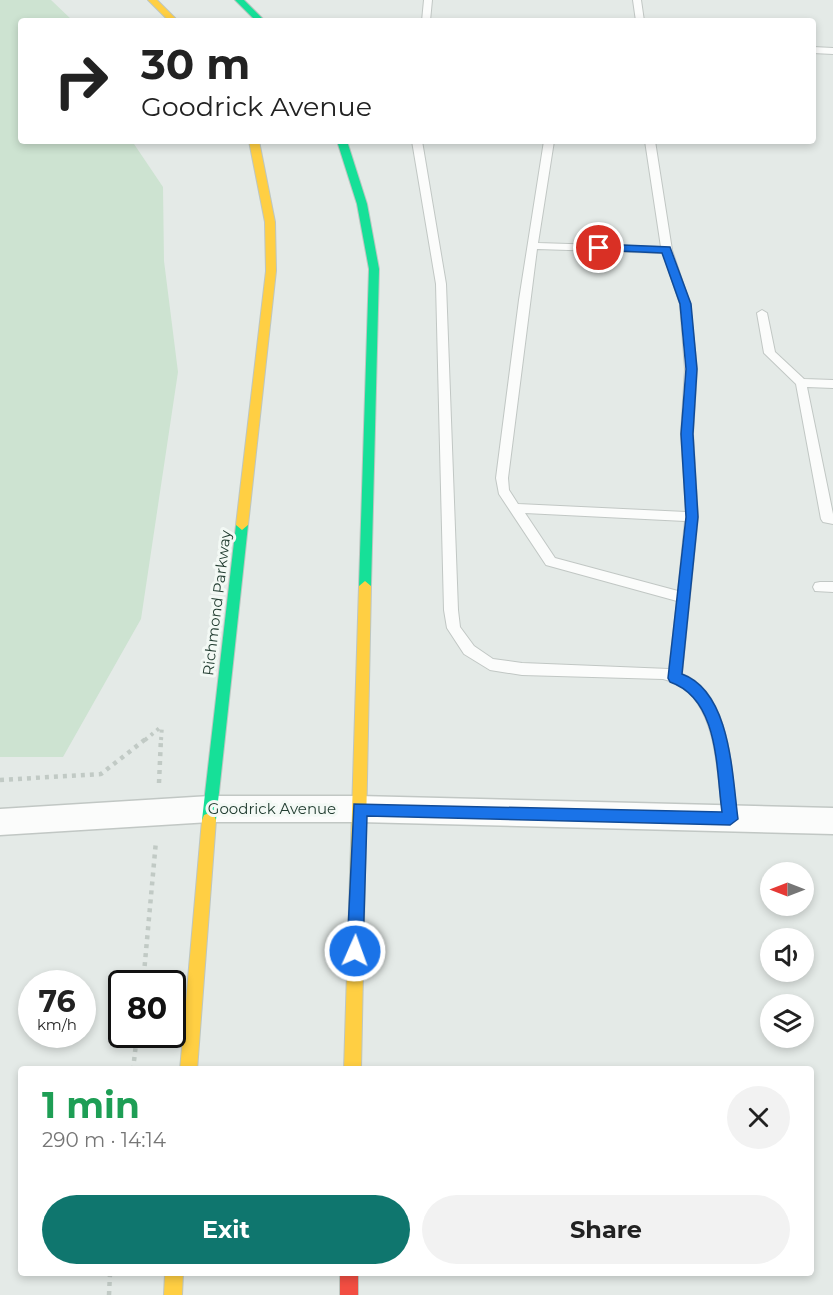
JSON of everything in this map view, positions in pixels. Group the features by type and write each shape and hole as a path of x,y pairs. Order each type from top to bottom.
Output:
{"highway":[{"path":"152,0 171,18"},
{"path":"239,0 258,18"},
{"name":"Richmond Parkway","path":"188,1066 210,809 272,271 270,222 255,144"},
{"path":"343,144 357,176 368,218 374,270 352,1066"},
{"path":"173,1295 174,1276"},
{"path":"349,1276 350,1295"}],"street":[{"name":"Goodrick Avenue","path":"0,822 210,809 359,809 833,821"}],"lane":[{"path":"426,18 428,0"},
{"path":"637,0 640,18"},
{"path":"816,50 833,51"},
{"path":"418,144 441,284 451,610 454,628 469,650 490,664 522,669 664,673 688,682 707,704 719,736 730,819"},
{"path":"549,144 532,246 502,478 503,491 551,562 685,598"},
{"path":"650,144 667,250 686,304 691,369 687,434 692,517 675,678"},
{"path":"532,246 667,250"},
{"path":"762,313 770,353 801,383 827,519 833,519"},
{"path":"801,383 833,384"},
{"path":"514,508 692,517"}],"path":[{"path":"0,780 101,774 162,726"},
{"path":"145,970 153,894"},
{"path":"133,1066 136,1048"},
{"path":"109,1295 110,1276"}],"green space":[{"path":"0,0 51,0 70,18 18,18 18,144 134,144 163,187 164,261 178,372 141,619 63,757 0,757"}],"traffic: fast":[{"path":"239,0 258,18"},
{"path":"343,144 362,204 374,269 365,586"},
{"path":"209,820 242,525"}],"traffic: slow":[{"path":"152,0 171,18"},
{"path":"242,525 271,271 270,222 255,144"},
{"path":"352,1066 365,586"},
{"path":"188,1066 209,820"},
{"path":"173,1295 174,1276"}],"traffic: jam":[{"path":"349,1276 349,1295"}],"route":[{"path":"355,951 359,809 730,819 719,736 707,704 688,682 675,678 692,517 687,434 691,369 686,304 667,250 599,248"}]}
